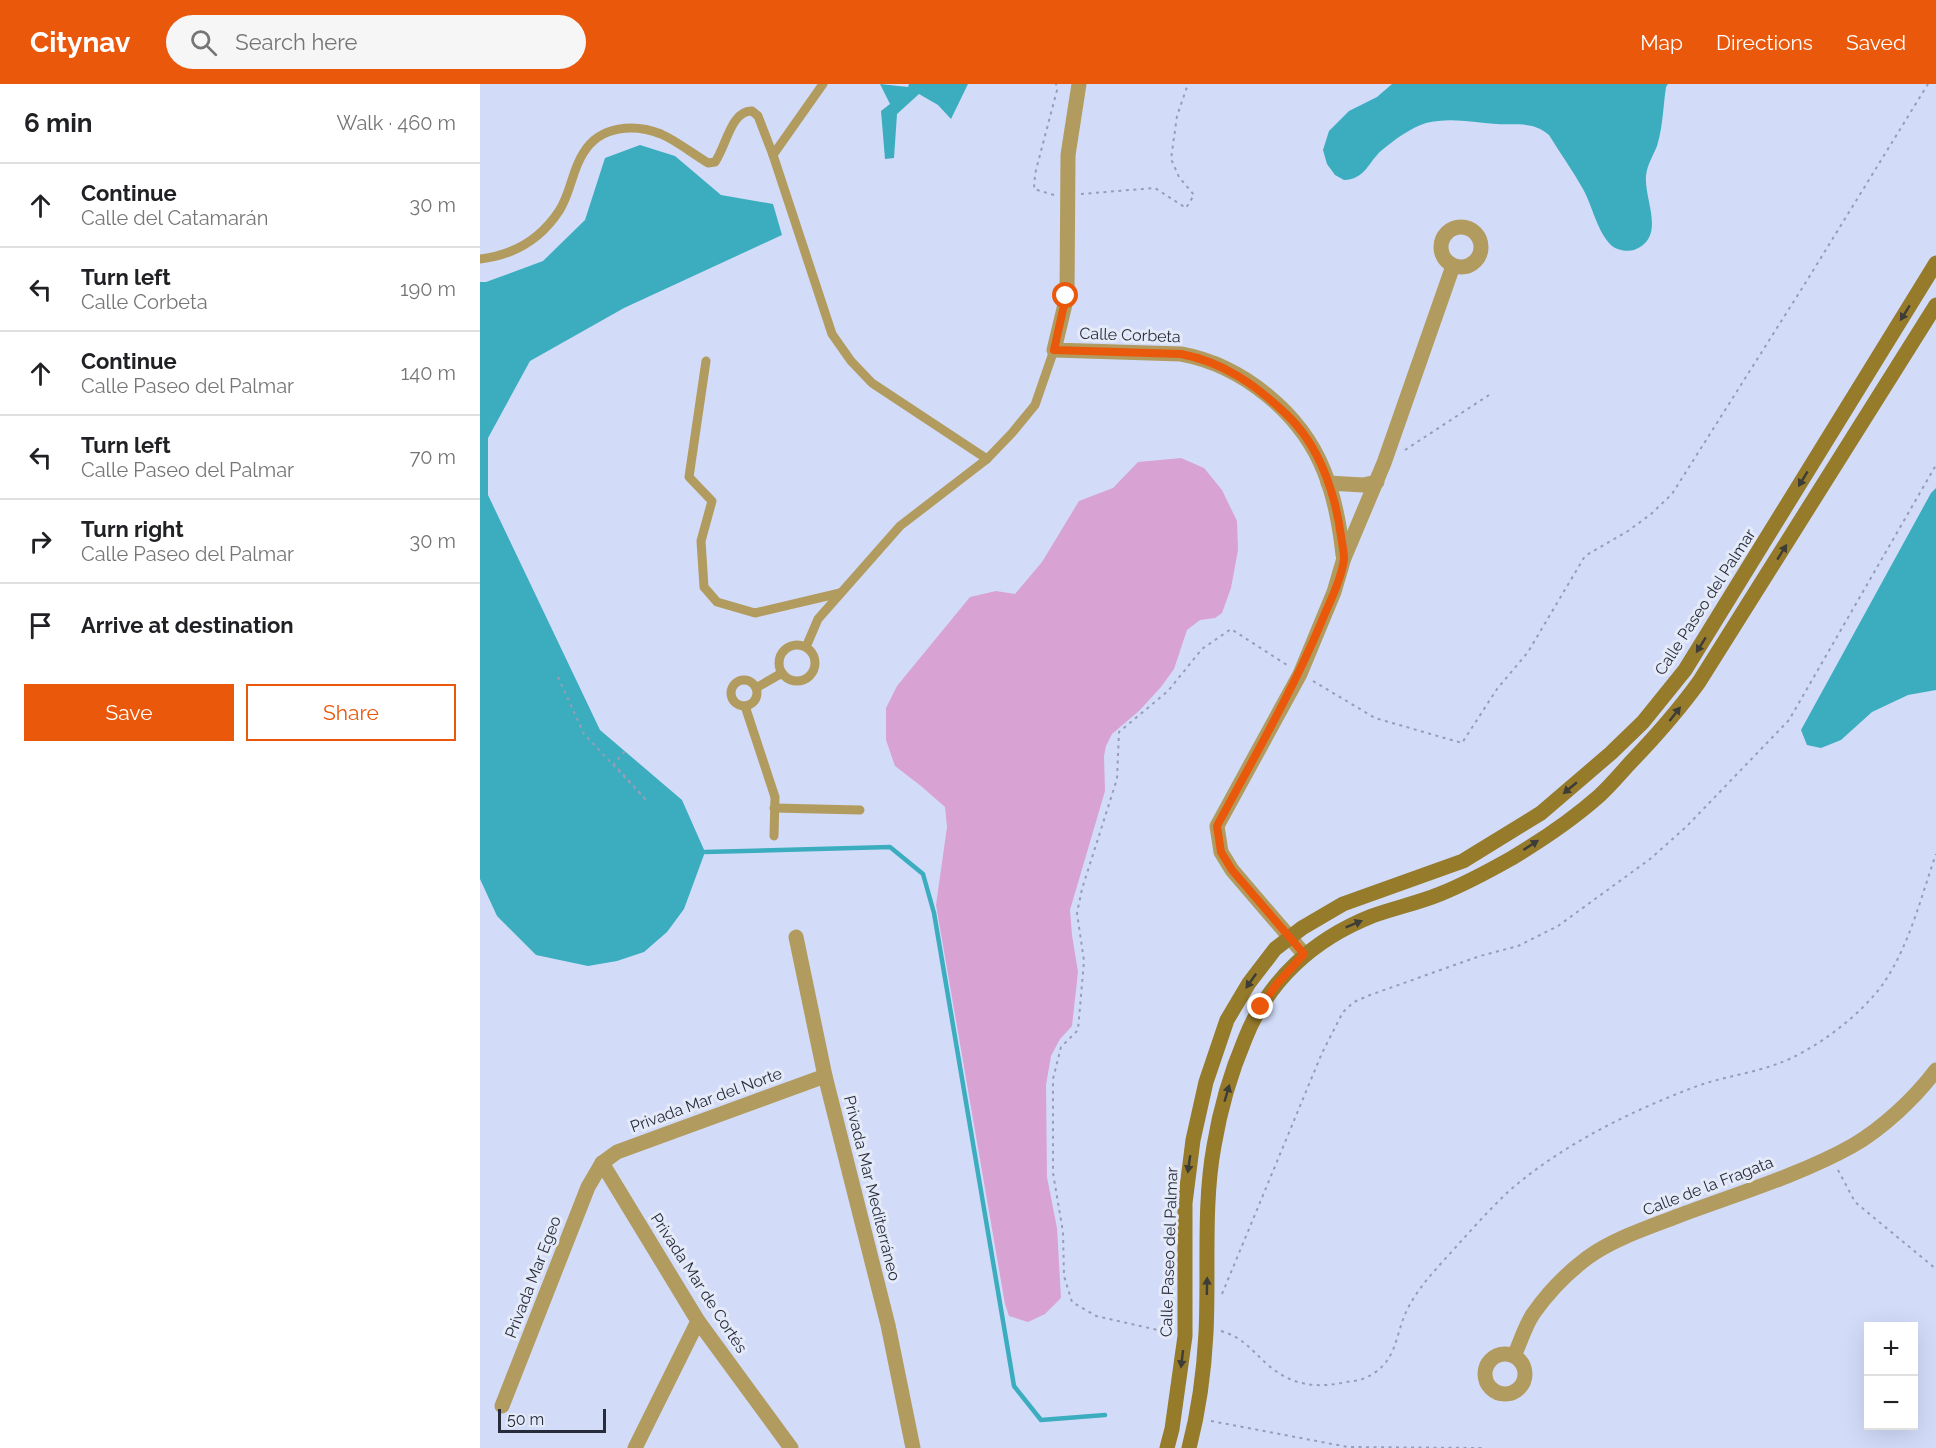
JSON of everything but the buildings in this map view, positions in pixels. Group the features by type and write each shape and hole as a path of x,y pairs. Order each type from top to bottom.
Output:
{"street":[{"path":"1054,350 1066,296 1068,155 1079,84"},
{"path":"1304,954 1232,870 1221,852 1217,826 1300,674 1334,592 1344,558 1377,482 1453,266"},
{"name":"Calle Paseo del Palmar","path":"1167,1448 1178,1395 1185,1336 1186,1193 1192,1140 1206,1082 1227,1020 1248,983 1275,950 1302,927 1343,904 1463,861 1541,813 1611,753 1643,722 1685,670 1935,268"},
{"path":"1921,288 1936,298"},
{"path":"1189,1448 1201,1398 1206,1333 1210,1186 1214,1147 1221,1112 1245,1037 1261,1007 1276,985 1304,954 1345,927 1439,895 1474,879 1553,831 1599,796 1668,723 1700,682 1936,305"},
{"name":"Calle Corbeta","path":"1054,350 1181,354 1202,358 1232,372 1262,391 1301,428 1324,471 1339,524 1344,558"},
{"path":"1328,483 1364,485 1377,482"},
{"name":"Privada Mar Mediterráneo","path":"796,937 825,1076 888,1325 913,1448"},
{"name":"Calle de la Fragata","path":"1514,1356 1532,1315 1564,1278 1587,1258 1629,1236 1831,1157 1854,1144 1897,1112 1922,1089 1936,1070"},
{"name":"Privada Mar del Norte","path":"602,1163 617,1152 825,1076"},
{"name":"Privada Mar de Cortés","path":"602,1163 698,1321 791,1448"},
{"name":"Privada Mar Egeo","path":"502,1406 588,1187 602,1163"},
{"path":"635,1448 698,1321"},
{"path":"1178,1395 1201,1398"}],"lane":[{"path":"773,155 824,84"},
{"path":"480,259 520,249 551,223 561,208 582,153 594,138 606,131 634,128 662,134 708,163 715,162 720,155 736,118 741,113 752,111 758,116 773,155 832,334 872,383 987,459"},
{"path":"806,647 818,619 900,526 987,459 1035,405 1054,350"},
{"path":"706,361 689,477 712,501 701,542 704,587 717,602 755,613 840,593"},
{"path":"796,645 806,647 813,655 815,660 810,675 796,681 782,673 780,657 786,648 796,645"},
{"path":"756,688 782,673"},
{"path":"748,681 756,688 754,702 745,706 736,703 731,694 735,684 739,682 748,681"},
{"path":"745,706 775,797 774,836"},
{"path":"774,808 860,810"}],"path":[{"path":"1056,84 1057,90 1035,174 1034,189 1050,195 1067,196 1155,188 1186,208 1194,195 1179,177 1171,159 1177,116 1188,84"},
{"path":"1185,1336 1096,1317 1072,1302 1064,1276 1063,1232 1053,1173 1053,1079 1061,1047 1078,1030 1084,961 1077,912 1082,889 1117,779 1119,732 1168,691 1202,649 1231,629 1300,674 1375,718 1462,743 1497,689 1528,652 1585,556 1628,531 1651,514 1671,494 1928,84"},
{"path":"1384,462 1490,395"},
{"path":"1220,1301 1313,1074 1343,1012 1354,1002 1370,994 1480,956 1518,946 1558,926 1650,859 1686,827 1789,720 1936,465"},
{"path":"558,677 584,734 647,801 614,764 625,751"},
{"path":"1206,1333 1221,1331 1237,1336 1282,1376 1315,1386 1335,1385 1364,1378 1381,1368 1395,1349 1406,1312 1420,1287 1477,1223 1508,1192 1545,1162 1570,1146 1646,1107 1695,1087 1777,1065 1806,1052 1847,1022 1883,983 1902,951 1936,854"},
{"path":"1831,1157 1855,1202 1936,1269"},
{"path":"1197,1418 1348,1447 1482,1448"}],"shaded area":[{"path":"1181,458 1204,468 1222,490 1237,521 1238,550 1231,588 1222,613 1215,618 1200,620 1187,630 1174,669 1140,710 1112,734 1106,746 1105,791 1070,910 1078,972 1072,1026 1060,1039 1051,1056 1046,1085 1047,1177 1057,1228 1061,1298 1045,1314 1028,1322 1009,1316 1005,1304 936,905 947,827 945,807 895,766 886,740 886,708 897,686 970,597 996,591 1015,594 1042,562 1079,501 1113,488 1138,462"}],"water":[{"path":"880,84 908,87 909,84 968,84 951,119 938,105 919,94 897,114 894,158 885,159 881,111 890,104"},
{"path":"1392,84 1668,84 1659,139 1646,176 1652,217 1650,237 1634,250 1622,250 1612,246 1599,227 1587,196 1549,135 1531,126 1452,120 1426,123 1387,146 1357,177 1344,180 1335,175 1327,164 1323,150 1329,131 1349,111 1377,97"},
{"path":"640,145 675,156 721,195 773,204 782,235 624,308 530,361 488,438 488,495 600,730 682,800 705,852 684,909 667,932 644,952 617,961 588,966 536,955 497,916 480,879 480,282 486,282 543,261 585,220 605,158"},
{"path":"1936,488 1936,690 1908,695 1872,712 1841,740 1821,748 1807,745 1801,730 1931,493"}],"waterway":[{"path":"705,852 890,847 923,874 934,913 1014,1386 1041,1420 1105,1415"}],"route":[{"path":"1066,296 1054,350 1181,354 1202,358 1232,372 1262,391 1301,428 1324,471 1334,504 1344,558 1334,592 1300,674 1217,826 1221,852 1232,870 1304,954 1276,985 1261,1007"}]}
